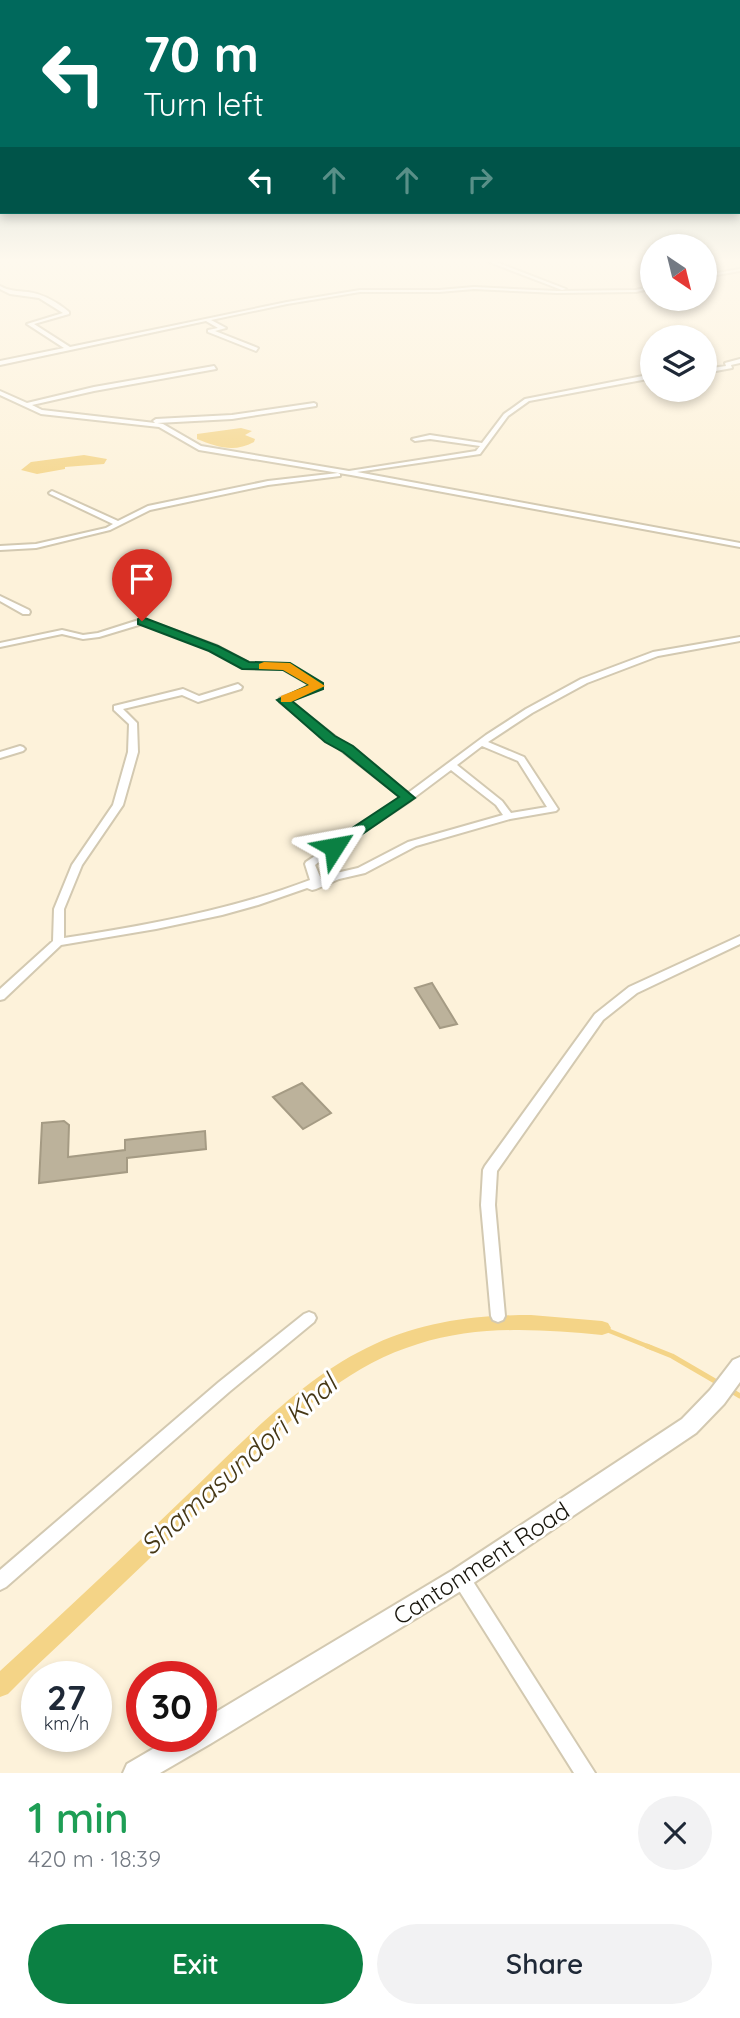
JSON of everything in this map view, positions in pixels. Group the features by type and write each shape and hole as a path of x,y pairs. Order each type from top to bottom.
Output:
{"street":[{"path":"63,345 68,348"},
{"path":"0,363 84,345"},
{"path":"246,345 257,349"},
{"path":"717,370 730,367 727,364 740,361"},
{"path":"26,405 94,389 214,368"},
{"path":"0,548 36,547 108,528 148,508 268,483 478,453 506,415 527,400 640,378"},
{"path":"0,393 41,412 161,425 199,448 740,545"},
{"path":"146,422 232,417 314,405"},
{"path":"415,439 430,437 483,445"},
{"path":"52,493 117,523"},
{"path":"0,598 26,612"},
{"path":"0,645 62,632 83,638 142,621 214,648 247,666 285,666 319,686 283,700 408,798"},
{"path":"0,996 58,942 165,924 316,881 310,864 316,859 408,798 529,710 584,681 656,654 740,639"},
{"path":"58,942 59,909 77,865 118,805 133,752 133,723 117,708 183,692 198,699 237,687"},
{"path":"303,886 306,889 336,876 361,871 412,844 509,816 553,809 521,760 482,743"},
{"path":"0,755 20,749"},
{"path":"451,765 499,803 509,816"},
{"path":"498,1316 488,1205 490,1170 599,1017 633,990 740,940"},
{"path":"0,1581 309,1318"},
{"name":"Cantonment Road","path":"217,1725 461,1578 689,1426 717,1398 739,1367"},
{"path":"461,1578 584,1773"},
{"name":"Cantonment Road","path":"136,1773 171,1752"}],"shaded area":[{"path":"241,428 252,431 245,435 255,439 254,442 232,448 197,439 197,434"},
{"path":"84,455 107,459 104,464 65,467 37,474 21,470 31,462"}],"building":[{"path":"432,983 457,1024 440,1028 415,988"},
{"path":"302,1083 331,1113 303,1129 273,1097"},
{"path":"64,1121 69,1125 68,1157 125,1150 125,1140 205,1131 206,1149 127,1158 127,1172 39,1183 42,1123"}],"waterway":[{"name":"Shamasundori Khal","path":"0,1686 292,1409 351,1366 382,1349 414,1337 461,1326 531,1322 602,1328"},
{"path":"602,1328 672,1356 720,1384"},
{"path":"730,1390 740,1396"}],"slow traffic":[{"path":"264,666 285,666 319,686 286,699"}],"route":[{"path":"142,621 214,648 247,666 285,666 319,686 283,700 408,798 334,847"}]}
